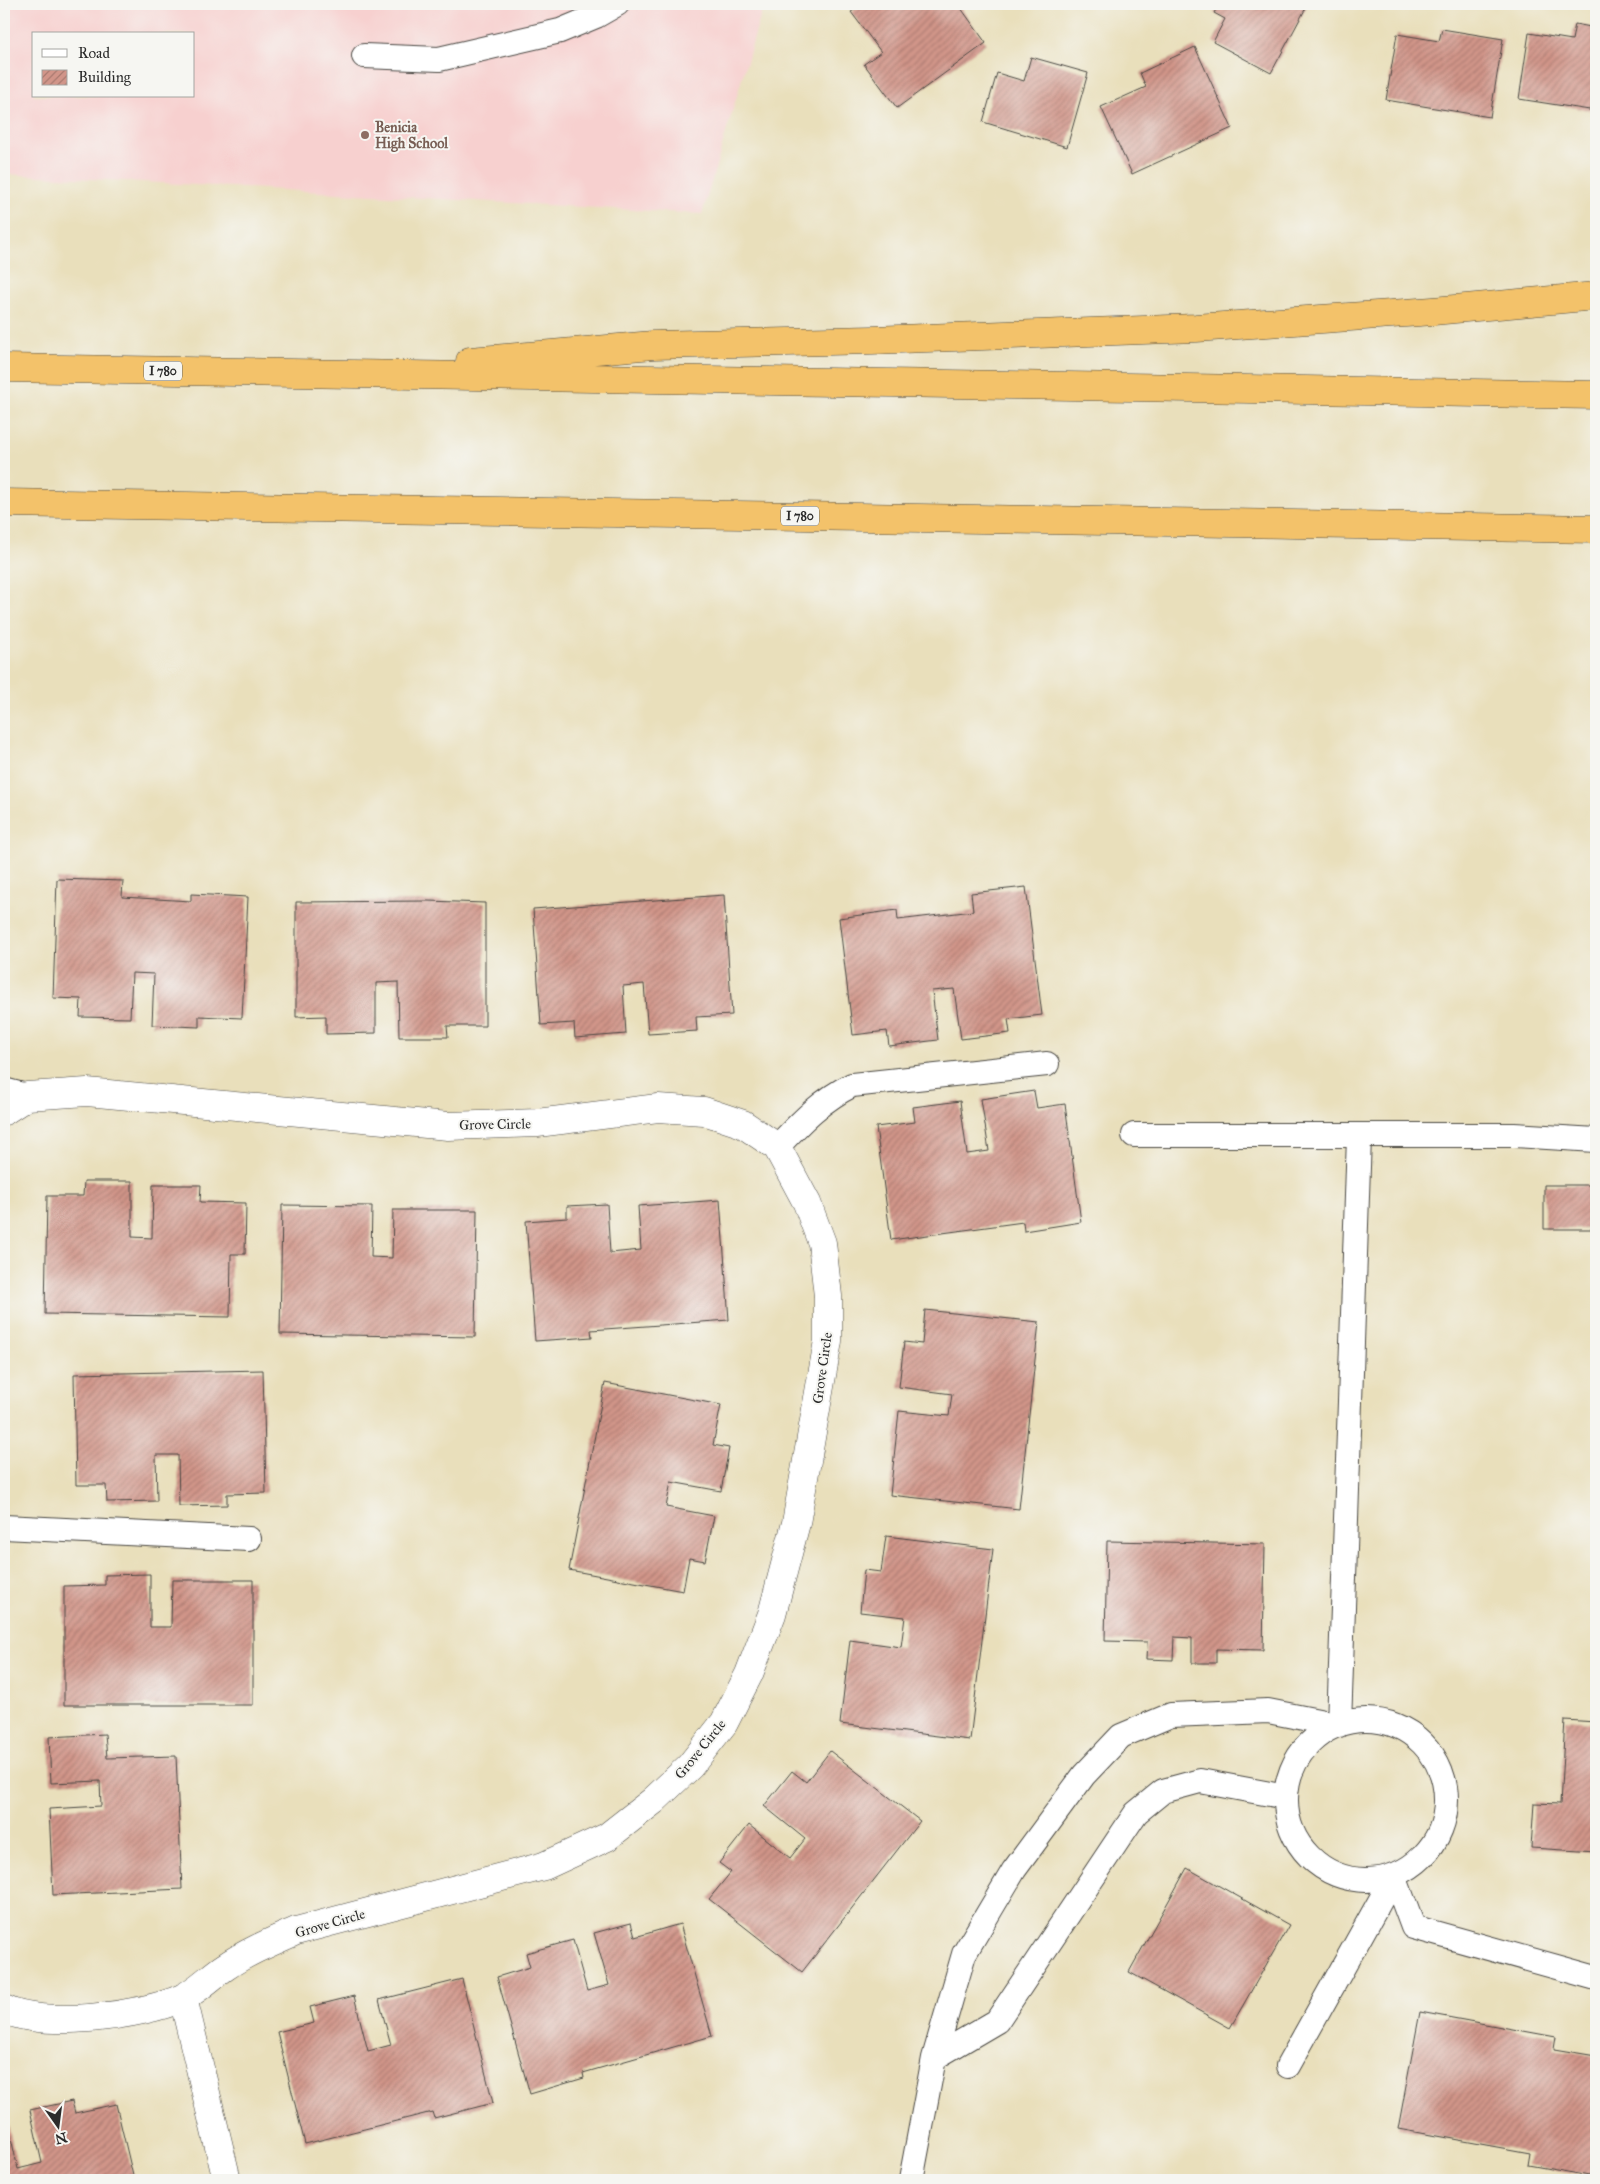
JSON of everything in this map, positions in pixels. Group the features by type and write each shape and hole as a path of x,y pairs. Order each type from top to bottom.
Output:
{"highway":[{"path":"322,374 653,345 872,340 1196,328 1433,311 1596,296"},
{"name":"I 780","path":"4,368 1596,395"},
{"name":"I 780","path":"4,503 1596,529"}],"street":[{"name":"Grove Circle","path":"4,1111 16,1093 87,1092 448,1126 537,1123 658,1108 704,1111 743,1124 777,1148 807,1203 822,1243 828,1296 828,1341 796,1524 774,1605 749,1674 724,1723 684,1772 653,1801 607,1837 544,1866 296,1931 262,1946 225,1967 183,1998 141,2010 62,2020 6,2014"},
{"path":"183,1998 227,2180"}],"lane":[{"path":"364,56 439,59 560,32 596,16 617,4"},
{"path":"777,1148 807,1116 829,1097 852,1085 1047,1064"},
{"path":"1134,1135 1358,1137 1514,1135 1596,1140"},
{"path":"1339,1725 1358,1137"},
{"path":"4,1527 249,1539"},
{"path":"911,2180 934,2058 964,1954 1014,1870 1084,1775 1122,1736 1170,1715 1268,1710 1339,1725"},
{"path":"1367,1720 1394,1725 1418,1739 1436,1760 1446,1787 1446,1815 1436,1841 1418,1862 1394,1876 1368,1881 1342,1877 1318,1865 1300,1847 1289,1823 1286,1797 1291,1774 1301,1753 1318,1736 1339,1725 1367,1720"},
{"path":"934,2058 997,2020 1136,1813 1163,1791 1200,1781 1286,1797"},
{"path":"1394,1876 1413,1927 1596,1978"},
{"path":"1288,2066 1394,1876"}],"shaded area":[{"name":"Benicia High School","path":"4,4 764,4 702,214 4,174"}],"building":[{"path":"863,4 935,4 938,8 943,4 958,4 986,43 897,108 864,64 881,52 851,12"},
{"path":"1219,4 1308,4 1271,73 1213,42 1225,19 1214,13"},
{"path":"1575,24 1596,28 1596,111 1519,99 1529,33 1572,40"},
{"path":"1442,29 1503,39 1490,117 1386,100 1397,34 1439,41"},
{"path":"1195,47 1232,128 1132,174 1101,107 1146,87 1140,73"},
{"path":"1031,57 1088,73 1067,147 983,122 997,73 1024,81"},
{"path":"57,879 123,881 122,897 191,901 191,894 248,897 242,1018 199,1016 199,1027 152,1025 154,974 132,973 130,1018 80,1017 81,999 53,998"},
{"path":"1026,887 1042,1015 1008,1019 1010,1033 961,1039 954,989 932,991 938,1040 889,1046 887,1031 853,1035 839,918 897,910 898,920 973,911 971,893"},
{"path":"724,895 732,1015 696,1017 697,1031 648,1034 644,984 623,986 626,1034 575,1038 574,1023 541,1025 533,909"},
{"path":"428,901 485,903 485,1026 447,1026 448,1037 399,1037 398,982 376,983 376,1033 326,1034 326,1016 296,1017 296,902"},
{"path":"1034,1091 1037,1108 1065,1104 1081,1222 1024,1231 1023,1222 891,1240 876,1127 915,1122 913,1107 960,1101 967,1154 989,1151 981,1099"},
{"path":"84,1181 132,1181 132,1237 152,1238 153,1185 201,1185 200,1202 246,1203 245,1254 231,1254 230,1317 45,1314 47,1196 83,1196"},
{"path":"1544,1185 1596,1185 1596,1229 1544,1229"},
{"path":"720,1200 729,1320 591,1330 592,1337 535,1341 526,1221 567,1218 567,1206 607,1204 610,1253 641,1250 638,1206"},
{"path":"282,1205 372,1206 371,1257 392,1258 393,1210 477,1210 475,1337 280,1334"},
{"path":"925,1310 1039,1322 1019,1509 890,1495 899,1411 949,1416 952,1394 899,1387 904,1342 922,1344"},
{"path":"263,1370 266,1493 227,1494 227,1505 179,1506 178,1455 156,1455 157,1501 107,1502 106,1485 76,1485 74,1374"},
{"path":"605,1383 721,1405 713,1445 729,1448 721,1491 671,1482 666,1507 714,1516 705,1561 689,1558 683,1591 569,1570"},
{"path":"886,1536 993,1549 970,1740 840,1724 850,1640 901,1647 905,1617 860,1612 864,1570 881,1572"},
{"path":"1107,1541 1265,1544 1263,1650 1216,1649 1216,1663 1192,1663 1192,1638 1174,1637 1173,1660 1146,1659 1147,1642 1105,1641"},
{"path":"150,1574 150,1627 171,1627 172,1580 253,1580 253,1705 64,1705 64,1586 105,1585 105,1575"},
{"path":"1565,1720 1596,1722 1596,1852 1531,1848 1534,1803 1560,1804"},
{"path":"105,1734 107,1758 176,1756 182,1889 53,1895 49,1809 101,1806 100,1781 51,1783 49,1737"},
{"path":"830,1751 920,1821 802,1972 709,1899 731,1872 719,1863 749,1825 790,1858 805,1839 764,1806 792,1771 806,1782"},
{"path":"1187,1868 1289,1925 1230,2028 1129,1972"},
{"path":"631,1923 635,1937 680,1924 712,2036 583,2073 584,2078 530,2094 497,1977 530,1967 526,1953 573,1940 587,1991 609,1985 594,1933"},
{"path":"462,1979 493,2103 434,2118 432,2112 305,2144 277,2032 314,2023 310,2007 354,1996 368,2051 391,2045 379,2000"},
{"path":"1420,2012 1556,2037 1554,2049 1596,2056 1596,2177 1528,2165 1530,2153 1398,2129"},
{"path":"72,2101 75,2113 116,2104 134,2180 4,2180 4,2117 6,2116 18,2169 42,2163 30,2110"}],"place":[{"name":"Benicia High School","path":"365,135"}]}
